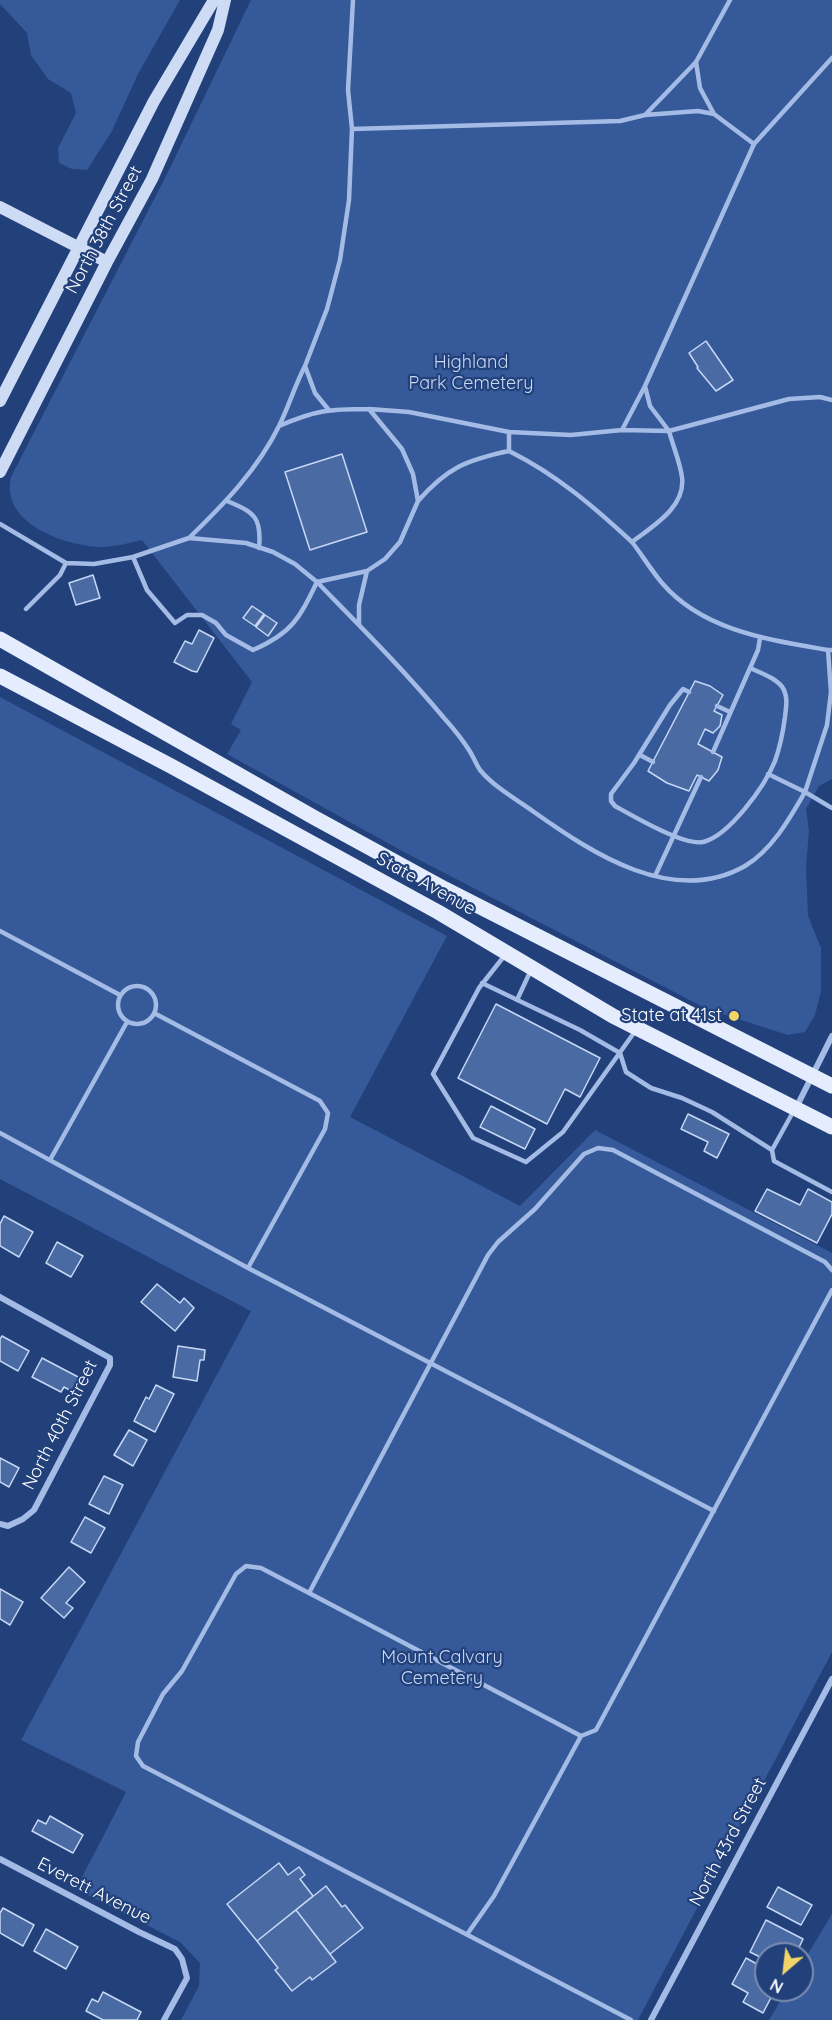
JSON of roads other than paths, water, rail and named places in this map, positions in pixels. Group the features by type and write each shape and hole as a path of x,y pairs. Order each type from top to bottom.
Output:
{"main road":[{"name":"North 38th Street","path":"0,401 154,101 214,0"},
{"name":"North 38th Street","path":"0,471 152,179 200,75 218,30 225,0"},
{"path":"0,207 107,262"},
{"name":"State Avenue","path":"0,639 445,889 832,1086"},
{"name":"State Avenue","path":"0,676 438,912 637,1028 832,1127"}],"street":[{"path":"795,1108 832,1036"},
{"name":"North 40th Street","path":"0,1297 110,1358 107,1374 34,1510 23,1519 8,1526 0,1524"},
{"name":"North 43rd Street","path":"651,2020 832,1679"},
{"name":"Everett Avenue","path":"0,1858 175,1949 182,1959 187,1978 164,2020"}],"lane":[{"path":"189,538 227,501 249,474 279,426 327,309 340,260 349,200 352,129 348,90 353,0"},
{"path":"645,115 696,63 730,0"},
{"path":"621,430 645,386 754,144 832,58"},
{"path":"696,63 700,88 714,114 754,144"},
{"path":"352,129 620,121 645,115 698,111 714,114"},
{"path":"305,366 315,393 328,409"},
{"path":"632,542 665,516 682,490 682,477 669,431 650,406 645,386"},
{"path":"279,426 308,413 328,409 409,412 509,432 571,435 621,430 669,431 789,399 832,400"},
{"path":"369,410 402,449 413,474 418,501"},
{"path":"508,451 509,432"},
{"path":"0,524 66,563 94,564 133,557 189,538 246,543 273,552 296,564 359,625 444,718 468,748 480,770 498,786 598,854 626,867 655,876 692,880 728,874 747,865 760,855 779,833 805,792 827,725 831,692 830,650 760,638 722,625 687,606 662,584 632,542 596,509 558,479 508,451 481,457 456,467 434,483 418,501 400,542 386,559 367,571 317,582"},
{"path":"227,501 246,509 256,517 261,530 259,548"},
{"path":"133,557 147,590 175,623 187,615 202,615 216,623 226,635 253,650 272,642 288,631 302,613 317,582"},
{"path":"26,609 60,575 66,563"},
{"path":"359,625 359,605 367,571"},
{"path":"713,752 758,650 760,638"},
{"path":"689,692 683,689 670,705 640,754 611,794 611,801 615,806 673,835 689,842 704,842 724,830 741,814 757,793 774,763 783,733 788,699 783,687 750,668"},
{"path":"717,706 730,712"},
{"path":"640,754 653,762"},
{"path":"768,774 832,808"},
{"path":"655,876 701,777"},
{"path":"0,931 120,995"},
{"path":"506,952 482,984 433,1074 473,1138 526,1162 563,1132 637,1028"},
{"path":"517,1000 532,968"},
{"path":"482,984 580,1030 620,1053 626,1072 651,1089 682,1098 712,1112 772,1150"},
{"path":"143,986 153,994 156,1007 154,1013 146,1022 134,1024 128,1022 119,1013 120,995 130,987 143,986"},
{"path":"154,1013 320,1101 328,1113 325,1129 248,1268"},
{"path":"50,1160 128,1022"},
{"path":"795,1108 772,1150 774,1161 832,1192"},
{"path":"0,1133 430,1365 714,1511"},
{"path":"309,1593 488,1255 498,1242 535,1209 584,1154 598,1148 614,1150 825,1262 832,1270"},
{"path":"468,1934 494,1896 581,1736 596,1730 832,1290"},
{"path":"581,1736 261,1568 246,1566 236,1574 182,1671 163,1694 138,1742 136,1756 143,1766 631,2020"}],"place":[{"name":"State at 41st","path":"734,1016"}],"park label":[{"name":"Highland Park Cemetery","path":"471,373"},
{"name":"Mount Calvary Cemetery","path":"442,1668"}]}
